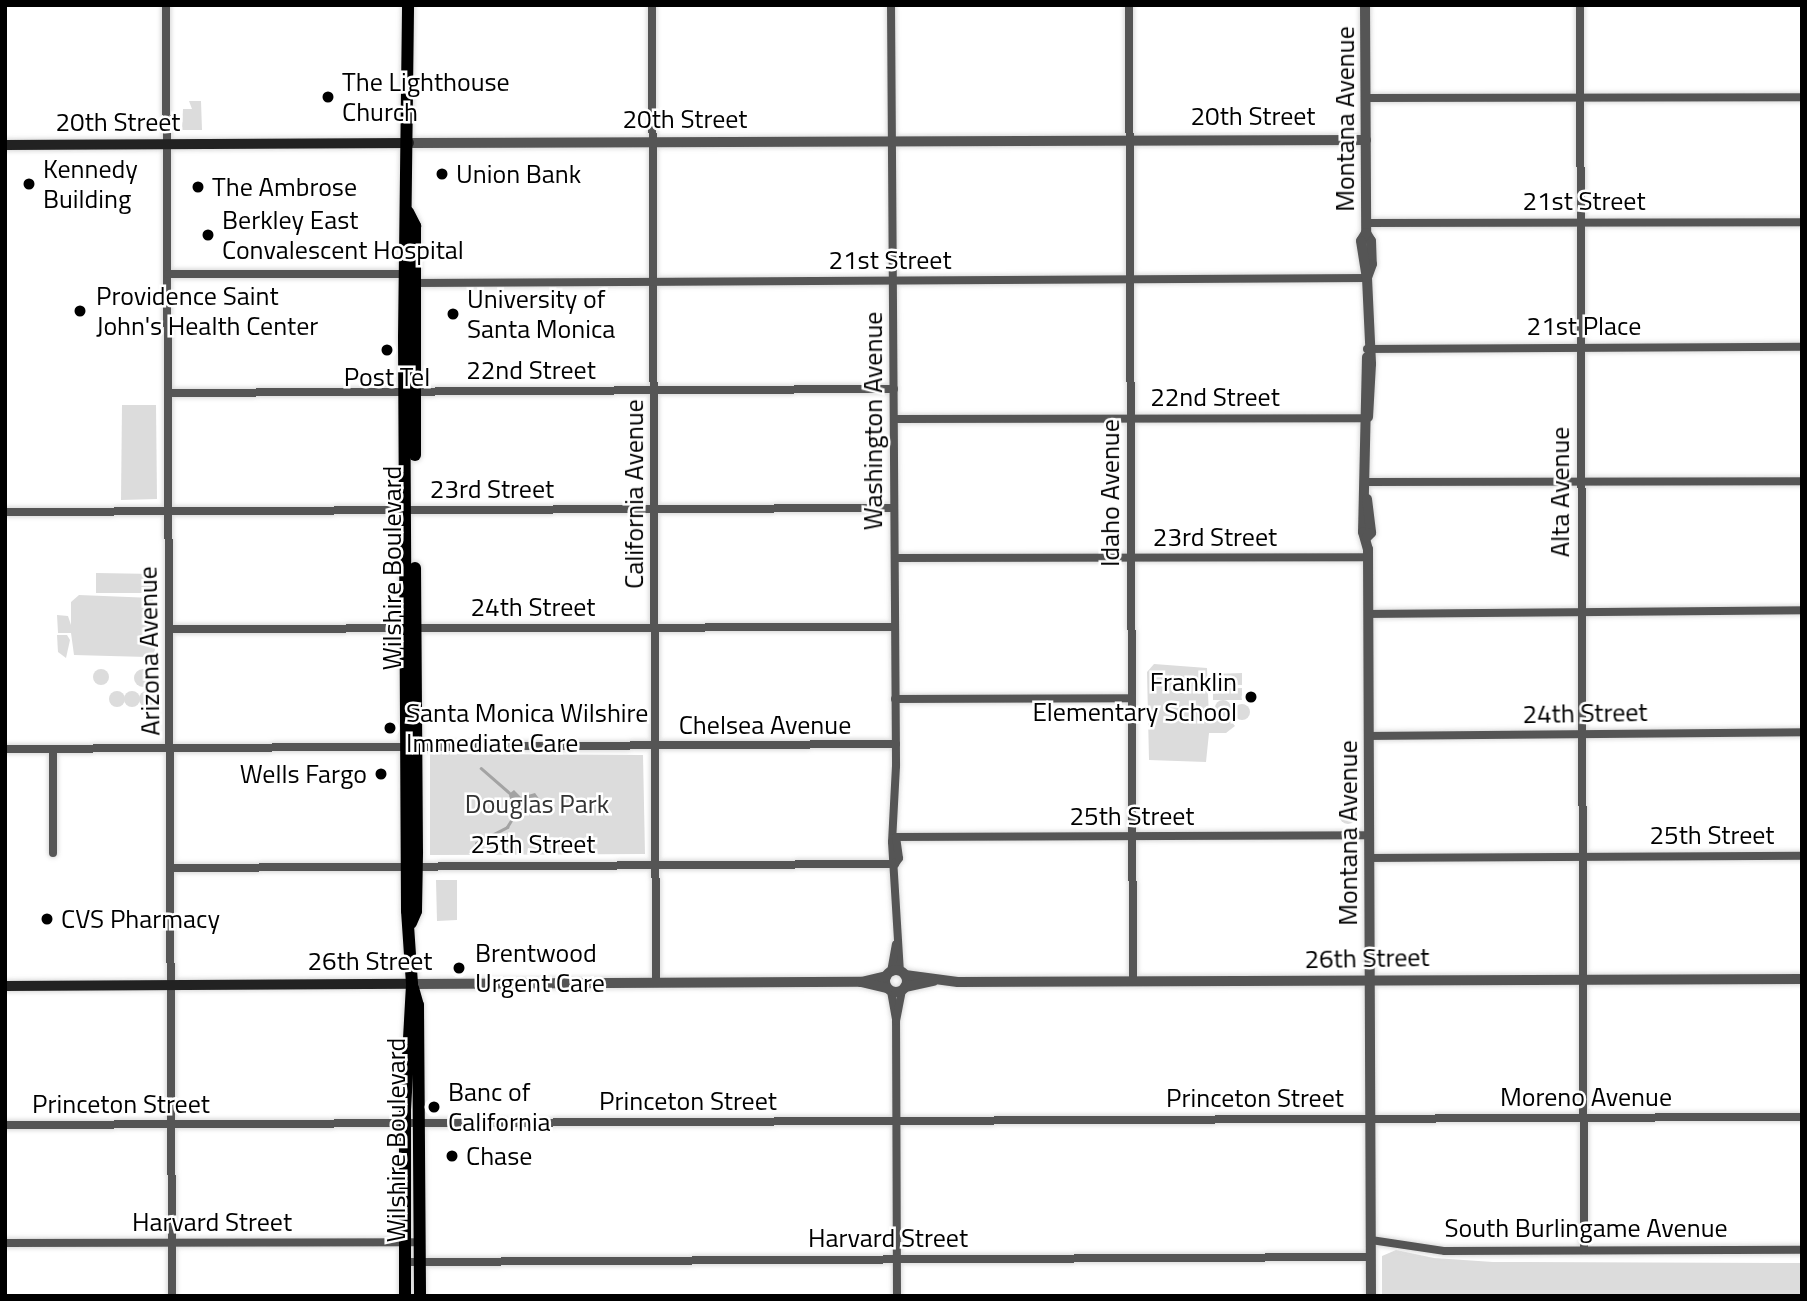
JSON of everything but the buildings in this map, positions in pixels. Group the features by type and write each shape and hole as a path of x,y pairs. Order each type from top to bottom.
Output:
{"main road":[{"name":"Wilshire Boulevard","path":"405,1296 411,1123 412,984 411,923 407,911 412,867 408,5"},
{"name":"20th Street","path":"5,145 409,143"},
{"name":"Wilshire Boulevard","path":"408,212 415,226 408,273"},
{"name":"26th Street","path":"5,986 412,984"},
{"name":"Wilshire Boulevard","path":"411,1123 420,1296"}],"street":[{"name":"Arizona Avenue","path":"166,5 172,1296"},
{"name":"California Avenue","path":"652,5 656,983"},
{"name":"Washington Avenue","path":"891,5 895,419 895,974"},
{"name":"Idaho Avenue","path":"1129,5 1133,981"},
{"name":"Montana Avenue","path":"1365,5 1366,228 1372,253 1367,278 1367,353 1371,409 1367,418 1368,482 1363,532 1367,537 1368,557 1371,1296"},
{"name":"Alta Avenue","path":"1580,5 1584,1250"},
{"path":"1365,98 1802,97"},
{"name":"20th Street","path":"409,143 1366,140"},
{"name":"21st Street","path":"1366,228 1579,222 1802,222"},
{"name":"21st Street","path":"168,274 408,273 654,281 1367,278"},
{"name":"21st Place","path":"1367,353 1580,347 1802,347"},
{"name":"22nd Street","path":"168,393 894,389"},
{"name":"22nd Street","path":"895,419 1367,418"},
{"path":"1368,482 1802,481"},
{"name":"23rd Street","path":"5,512 894,508"},
{"name":"23rd Street","path":"895,558 1368,557"},
{"path":"1368,614 1802,610"},
{"name":"24th Street","path":"170,629 895,627"},
{"path":"895,699 1132,698"},
{"name":"24th Street","path":"1369,736 1802,732"},
{"name":"Chelsea Avenue","path":"5,749 411,749 896,744"},
{"path":"53,750 53,853"},
{"name":"25th Street","path":"896,837 1369,835"},
{"name":"25th Street","path":"1369,858 1802,856"},
{"name":"25th Street","path":"171,867 895,864"},
{"path":"895,974 897,1296"},
{"path":"895,974 896,989"},
{"name":"26th Street","path":"861,982 895,974 933,981 1802,979"},
{"name":"26th Street","path":"412,984 861,982 896,989 933,981"},
{"name":"Moreno Avenue","path":"1370,1119 1802,1117"},
{"name":"Princeton Street","path":"5,1125 1370,1119"},
{"name":"South Burlingame Avenue","path":"1371,1240 1445,1251 1802,1250"},
{"name":"Harvard Street","path":"5,1243 419,1242"},
{"name":"Harvard Street","path":"405,1262 1371,1257"}],"green space":[{"path":"189,101 201,101 202,130 182,130 183,109 192,109"},
{"path":"122,405 156,405 157,499 121,500"},
{"path":"96,573 156,574 156,593 96,593"},
{"path":"79,595 153,598 155,653 147,657 74,655 71,633 58,633 57,615 68,616 71,625 71,602"},
{"path":"57,635 67,635 70,640 66,658 58,652"},
{"path":"1154,664 1207,668 1209,718 1227,716 1235,726 1226,733 1209,733 1206,762 1149,760 1147,672"},
{"path":"101,669 107,671 107,683 101,685 95,683 93,677 95,671"},
{"path":"143,669 149,672 152,678 149,684 143,687 137,684 134,678 137,672"},
{"path":"1242,673 1242,685 1233,685 1232,681 1232,685 1213,685 1213,674"},
{"path":"1242,688 1242,700 1213,700 1213,689"},
{"path":"114,691 120,691 125,699 123,705 114,707 109,702 109,696"},
{"path":"129,691 135,691 140,699 138,705 129,707 124,702 124,696"},
{"path":"144,691 150,691 155,699 153,705 144,707 139,702 139,696"},
{"path":"1223,700 1229,702 1229,714 1223,716 1217,714 1215,708 1217,702"},
{"path":"1242,704 1248,706 1248,718 1242,720 1236,718 1234,712 1236,706"},
{"name":"Douglas Park","path":"430,754 643,755 645,854 430,855"},
{"path":"1344,806 1352,806 1357,815 1355,822 1344,824 1339,819 1339,811"},
{"path":"436,880 457,880 457,920 437,921"},
{"path":"1396,1250 1434,1258 1493,1262 1802,1263 1802,1296 1382,1296 1382,1256"}],"shaded area":[{"path":"514,790 521,797 535,793 545,807 512,819 509,794"}],"waterway":[{"path":"481,768 509,792"},
{"path":"476,843 507,827 512,819"}],"place":[{"name":"The Lighthouse Church","path":"328,97"},
{"name":"Union Bank","path":"442,174"},
{"name":"Kennedy Building","path":"29,184"},
{"name":"The Ambrose","path":"198,187"},
{"name":"Berkley East Convalescent Hospital","path":"208,235"},
{"name":"Providence Saint John's Health Center","path":"80,311"},
{"name":"University of Santa Monica","path":"453,314"},
{"name":"Post Tel","path":"387,350"},
{"name":"Franklin Elementary School","path":"1251,697"},
{"name":"Santa Monica Wilshire Immediate Care","path":"390,728"},
{"name":"Wells Fargo","path":"381,774"},
{"name":"CVS Pharmacy","path":"47,919"},
{"name":"Brentwood Urgent Care","path":"459,968"},
{"name":"Banc of California","path":"434,1107"},
{"name":"Chase","path":"452,1156"}]}
